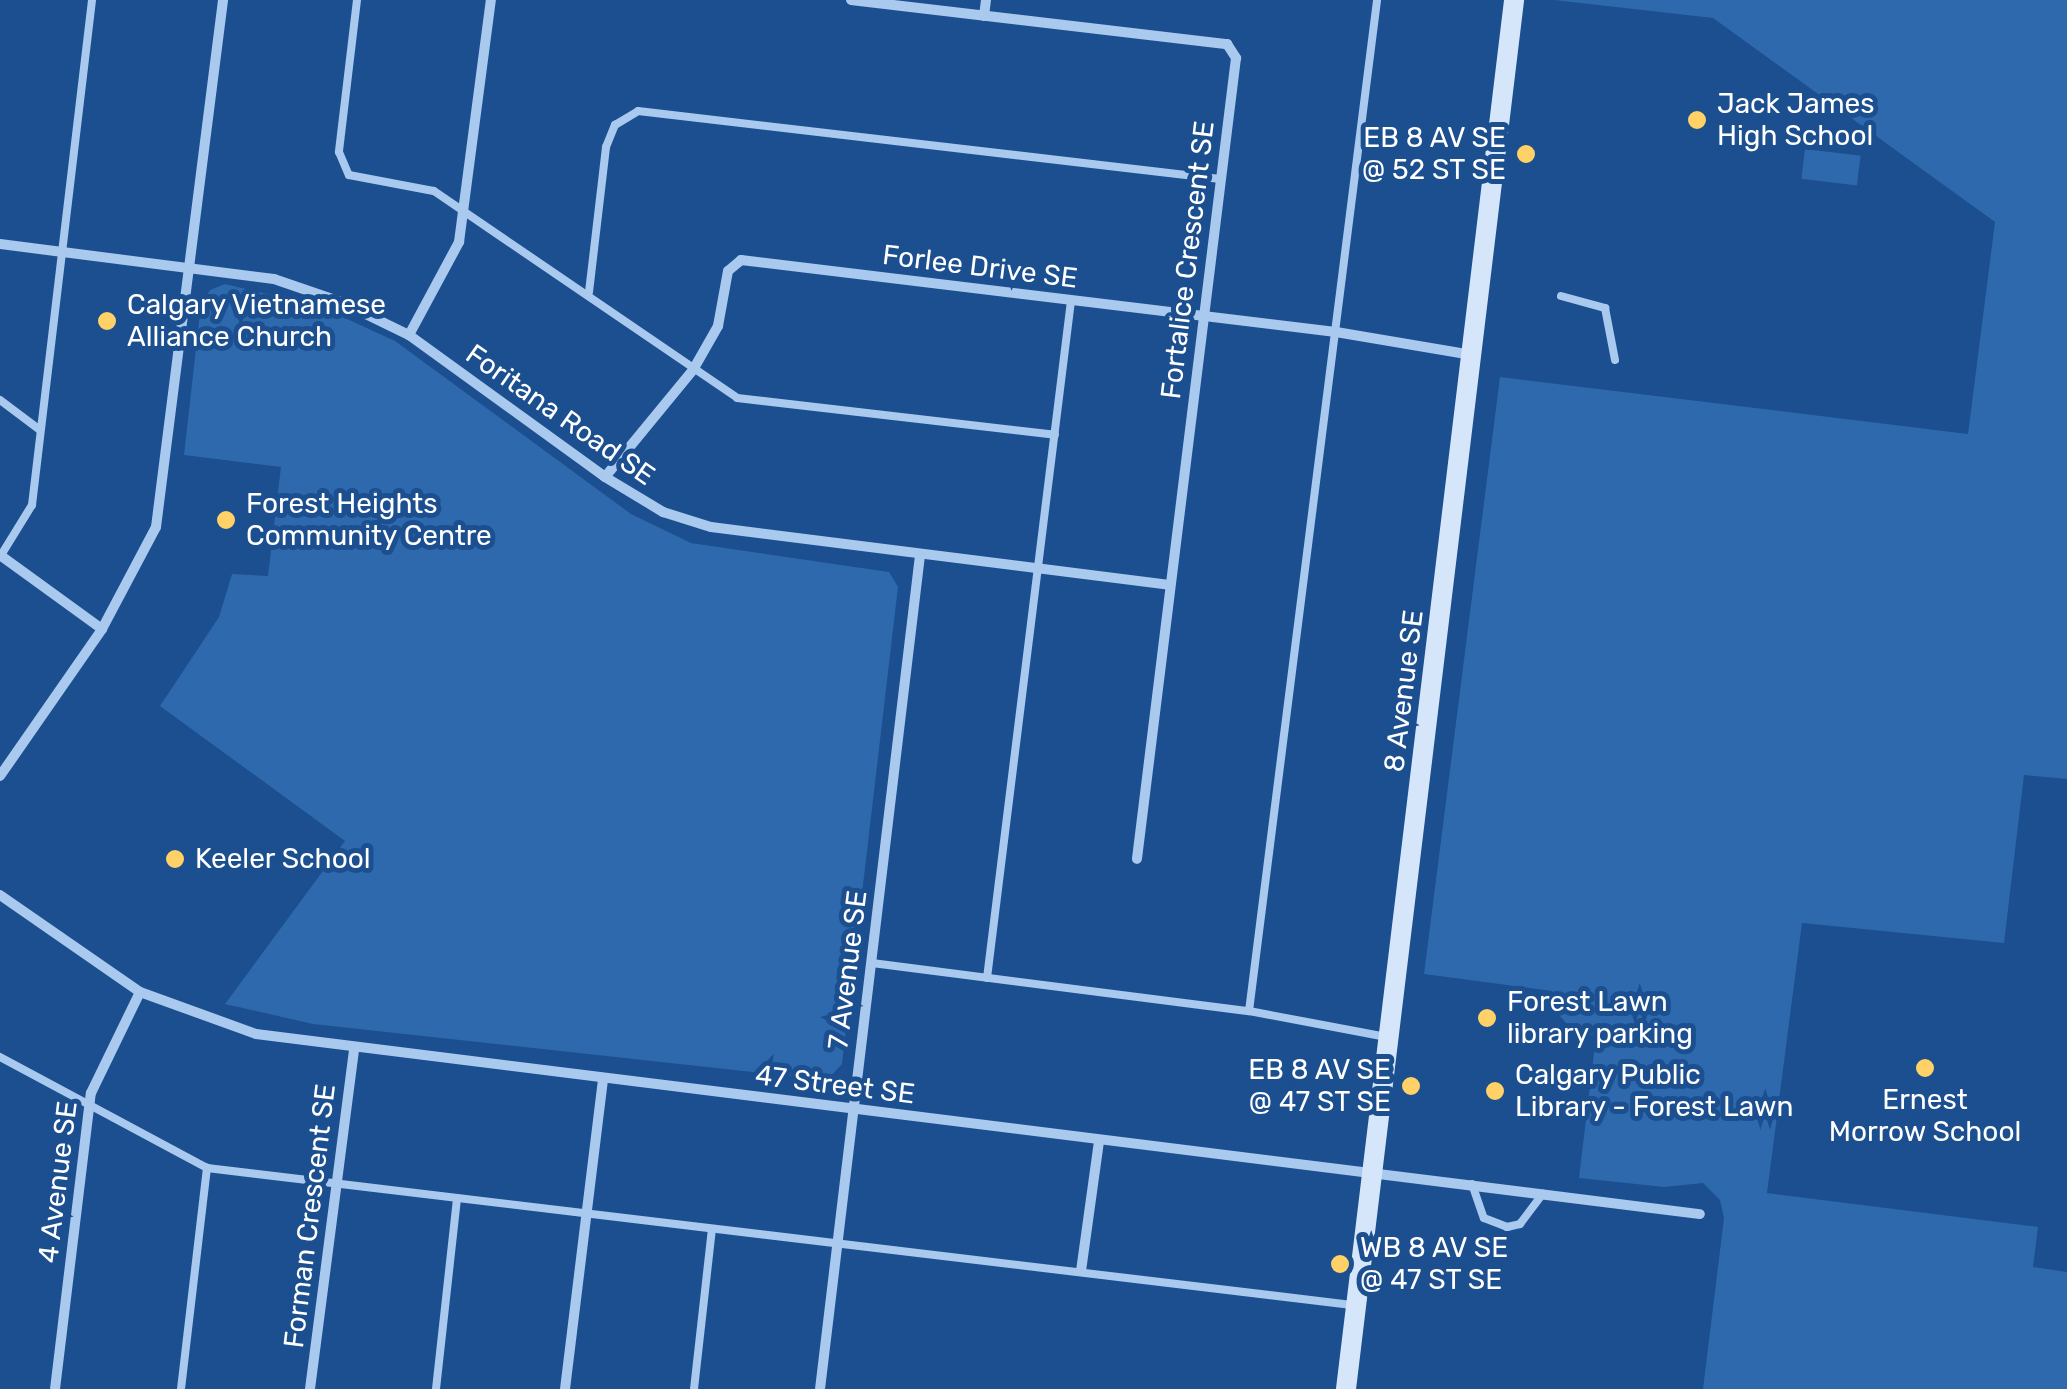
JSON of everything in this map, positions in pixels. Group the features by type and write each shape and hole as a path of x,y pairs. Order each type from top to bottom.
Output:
{"street":[{"path":"0,776 102,629 156,527 192,269 223,0"},
{"path":"409,335 460,242 490,0"},
{"name":"Fortalice Crescent SE","path":"852,0 1226,44 1236,58 1137,860"},
{"path":"984,16 986,0"},
{"name":"8 Avenue SE","path":"1346,1389 1514,0"},
{"name":"Foritana Road SE","path":"0,244 274,279 409,335 605,477 663,512 711,526 920,556 1169,585"},
{"name":"Forlee Drive SE","path":"605,477 692,370 718,326 728,272 741,260 1336,332 1474,355"},
{"path":"0,556 102,629"},
{"name":"7 Avenue SE","path":"820,1389 920,556"},
{"name":"47 Street SE","path":"0,895 140,992 256,1034 1373,1178 1472,1184 1700,1214"},
{"name":"4 Avenue SE","path":"54,1389 89,1110 140,992"},
{"name":"Forman Crescent SE","path":"310,1389 354,1048"},
{"path":"565,1389 603,1078"},
{"path":"1081,1271 1100,1142"}],"lane":[{"path":"0,556 32,505 92,0"},
{"path":"357,0 339,152 349,174 434,190 588,292 692,370 737,398 1054,435"},
{"path":"1250,1011 1378,0"},
{"path":"588,292 606,147 614,125 638,112 1220,179"},
{"path":"1560,296 1605,308 1615,360"},
{"path":"987,978 1072,301"},
{"path":"0,400 40,430"},
{"path":"872,963 1250,1011 1390,1038"},
{"path":"0,1057 89,1110 206,1168 586,1210 712,1229 1356,1306"},
{"path":"180,1389 206,1168"},
{"path":"1472,1184 1484,1218 1507,1227 1520,1224 1543,1194"},
{"path":"436,1389 457,1198"},
{"path":"694,1389 712,1229"}],"shaded area":[{"path":"1554,0 2067,0 2067,779 2024,775 2004,943 1802,923 1767,1193 2038,1227 2033,1267 2067,1272 2067,1389 1703,1389 1724,1218 1720,1200 1703,1183 1664,1187 1579,1178 1596,1036 1575,1033 1551,1006 1552,991 1424,974 1500,377 1968,434 1995,222 1713,18"},
{"path":"1805,149 1861,156 1857,186 1801,179"},
{"path":"225,284 321,307 395,341 631,514 691,543 889,572 898,587 842,1064 827,1080 313,1024 225,1004 345,841 160,706 219,617 232,574 268,576 281,467 184,455 201,304 210,290"}],"place":[{"name":"Jack James High School","path":"1697,120"},
{"name":"EB 8 AV SE @ 52 ST SE","path":"1526,154"},
{"name":"Calgary Vietnamese Alliance Church","path":"107,321"},
{"name":"Forest Heights Community Centre","path":"226,520"},
{"name":"Keeler School","path":"175,859"},
{"name":"Forest Lawn library parking","path":"1487,1018"},
{"name":"Ernest Morrow School","path":"1925,1068"},
{"name":"EB 8 AV SE @ 47 ST SE","path":"1411,1086"},
{"name":"Calgary Public Library - Forest Lawn","path":"1495,1091"},
{"name":"WB 8 AV SE @ 47 ST SE","path":"1340,1264"}]}
